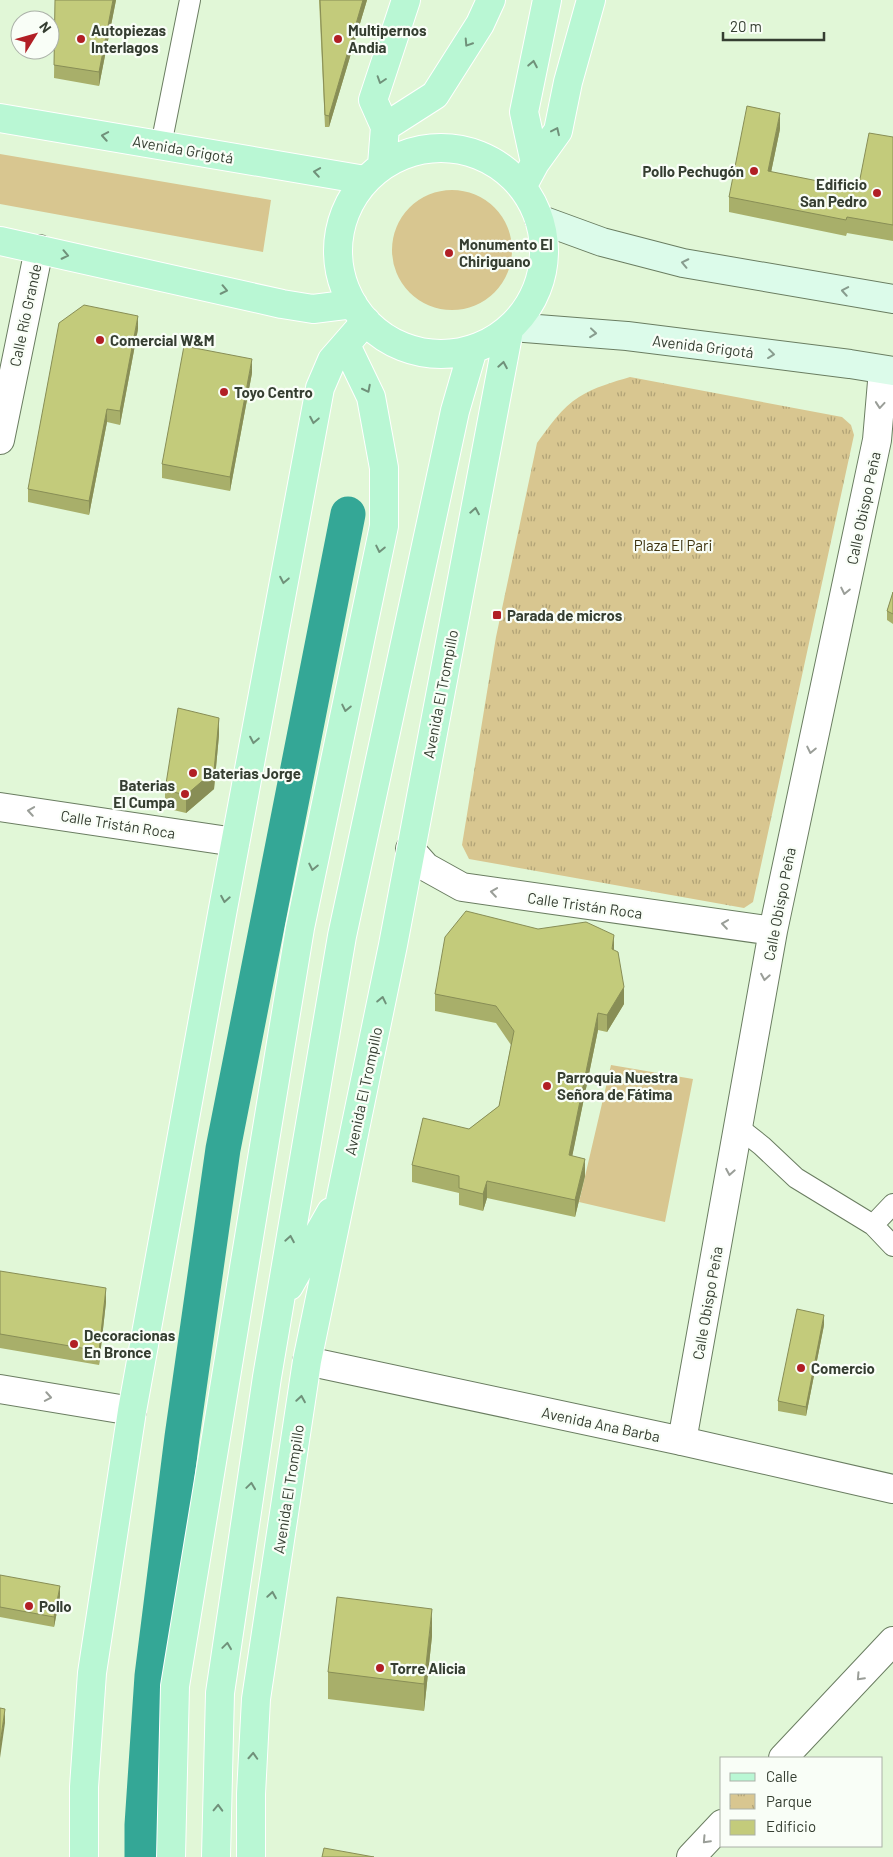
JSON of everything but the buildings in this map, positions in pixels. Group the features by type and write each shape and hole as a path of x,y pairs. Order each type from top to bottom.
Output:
{"main road":[{"path":"374,173 386,127 373,100 406,0"},
{"path":"386,127 435,95 480,24 491,0"},
{"path":"535,163 524,112 548,0"},
{"path":"522,187 535,163 558,131 571,73 591,0"},
{"name":"Avenida Grigotá","path":"0,118 161,145 374,173"},
{"path":"429,148 450,148 470,152 490,160 507,172 522,187 532,202 539,218 544,249 540,278 529,304 511,328 492,341 473,349 455,353 436,354 418,351 390,341 359,313 344,284 339,262 338,240 343,218 352,198 374,173 404,155 429,148"},
{"path":"539,218 602,242 683,263 893,299"},
{"path":"0,241 282,304 359,313"},
{"path":"84,1857 84,1787 92,1673 132,1411 235,842 320,388 332,360 346,345 359,313"},
{"name":"Avenida Grigotá","path":"511,328 583,332 850,364 890,367"},
{"name":"Avenida El Trompillo","path":"251,1857 256,1699 307,1362 394,945 410,849 511,328"},
{"path":"171,1857 175,1686 300,928 384,526 384,468 371,397 346,345"},
{"path":"216,1857 220,1693 266,1377 342,936 455,411 473,349"},
{"path":"280,1302 343,1191"},
{"path":"240,1857 251,1817"}],"street":[{"name":"Calle Río Grande","path":"0,440 39,249"},
{"name":"Calle Obispo Peña","path":"682,1441 773,931 885,448 890,367"},
{"name":"Calle Tristán Roca","path":"0,807 235,842"},
{"name":"Calle Tristán Roca","path":"410,849 426,867 462,887 773,931"},
{"name":"Avenida Ana Barba","path":"307,1362 682,1441 893,1489"},
{"path":"0,1389 132,1411"},
{"path":"784,1757 893,1641"},
{"path":"691,1857 720,1826"}],"lane":[{"path":"161,145 190,0"},
{"path":"738,1127 762,1146 796,1178 873,1224 893,1246"},
{"path":"873,1224 893,1204"}],"green space":[{"path":"0,154 271,200 263,252 0,204"},
{"path":"452,190 464,191 475,195 485,200 494,208 502,217 507,227 511,238 511,262 507,273 502,283 494,292 485,300 475,305 464,309 452,310 440,309 429,305 419,300 410,292 402,283 397,273 393,262 392,250 393,238 397,227 402,217 410,208 419,200 429,195 440,191"},
{"name":"Plaza El Pari","path":"630,377 842,417 851,425 854,435 753,902 744,908 469,859 462,845 496,637 537,443 556,418 573,401 585,393"},
{"path":"611,1065 693,1079 665,1222 579,1202"}],"waterway":[{"path":"142,1857 142,1825 152,1676 182,1437 223,1149 348,514"}],"place":[{"name":"Autopiezas Interlagos","path":"81,39"},
{"name":"Multipernos Andia","path":"338,39"},
{"name":"Pollo Pechugón","path":"754,171"},
{"name":"Edificio San Pedro","path":"877,193"},
{"name":"Monumento El Chiriguano","path":"449,253"},
{"name":"Comercial W&M","path":"100,340"},
{"name":"Toyo Centro","path":"224,392"},
{"name":"Parada de micros","path":"497,615"},
{"name":"Baterias Jorge","path":"193,773"},
{"name":"Baterias El Cumpa","path":"185,794"},
{"name":"Parroquia Nuestra Señora de Fátima","path":"547,1086"},
{"name":"Decoracionas En Bronce","path":"74,1344"},
{"name":"Comercio","path":"801,1368"},
{"name":"Pollo","path":"29,1606"},
{"name":"Torre Alicia","path":"380,1668"}]}
